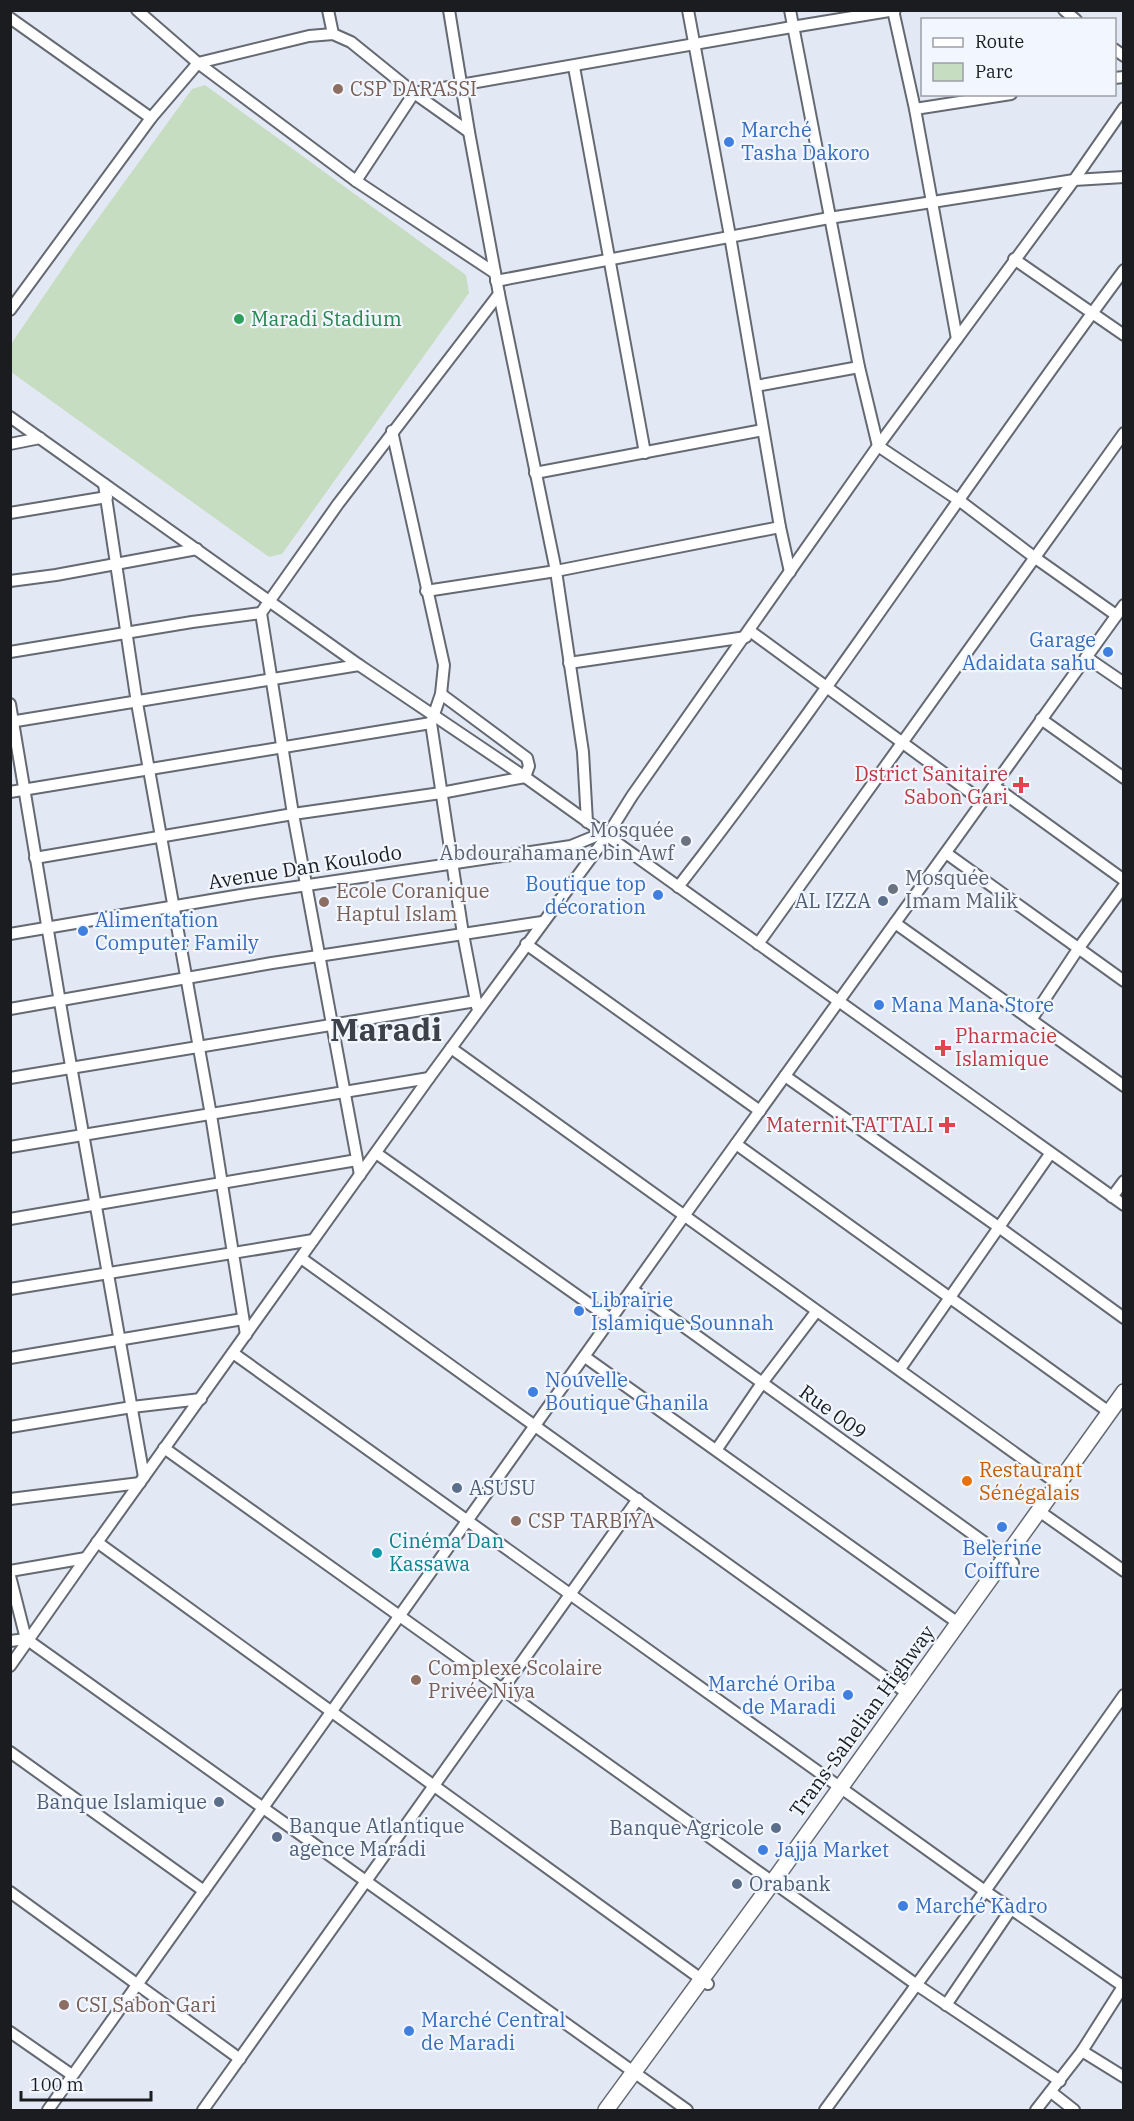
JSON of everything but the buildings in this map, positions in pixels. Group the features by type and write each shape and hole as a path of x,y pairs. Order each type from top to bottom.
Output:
{"highway":[{"name":"Trans-Sahelian Highway","path":"640,2074 1043,1514 1116,1410 1124,1392"},
{"name":"Trans-Sahelian Highway","path":"1043,1514 1058,1484 1116,1410"},
{"name":"Trans-Sahelian Highway","path":"844,1791 907,1693 958,1623 1009,1560"},
{"path":"606,2110 640,2074"},
{"path":"618,2110 640,2074"}],"street":[{"path":"137,10 198,63 356,181 496,277 829,218 1074,180 1124,177"},
{"path":"328,10 333,34"},
{"path":"449,10 498,294 556,571 583,752 587,822"},
{"path":"688,10 730,236 780,528 790,572"},
{"path":"790,10 859,367 878,446 960,501 1116,615"},
{"path":"356,181 414,93 894,11 915,110 957,339"},
{"path":"10,18 151,118"},
{"path":"10,310 151,118 198,63 309,36 333,34 351,42 414,93 469,132"},
{"path":"574,67 645,453"},
{"path":"915,110 999,96"},
{"path":"10,1666 451,1048 477,1005 542,922 748,634 878,446 1074,180 1124,108"},
{"path":"1014,259 1124,335"},
{"path":"678,887 745,801 828,687 1124,270"},
{"path":"360,1175 318,956 261,613 268,600 392,431 498,294"},
{"path":"756,386 859,367"},
{"path":"10,417 433,719 525,777 1124,1205"},
{"path":"535,473 763,430"},
{"path":"392,431 444,665 441,694 433,719 441,793 463,934 477,1005"},
{"path":"758,944 901,741 1124,433"},
{"path":"10,444 40,438"},
{"path":"104,484 137,702 211,1115 246,1335"},
{"path":"10,513 106,497"},
{"path":"426,591 556,571 780,528"},
{"path":"10,581 197,549"},
{"path":"48,2110 684,1216 1124,605"},
{"path":"10,652 261,613"},
{"path":"569,663 748,634 828,687 982,801"},
{"path":"1086,657 1124,683"},
{"path":"12,722 359,665"},
{"path":"441,694 527,758 529,766 525,777"},
{"path":"10,704 47,928 132,1407 142,1480"},
{"path":"10,792 149,771 433,719"},
{"path":"1041,719 1124,778"},
{"path":"35,858 293,814 441,793 525,777"},
{"path":"994,786 1124,880"},
{"name":"Avenue Dan Koulodo","path":"10,934 452,862 571,846 605,834"},
{"path":"946,853 1124,981"},
{"path":"1031,1020 1077,949 1124,886"},
{"path":"10,1009 318,956 542,922"},
{"path":"895,923 1124,1086"},
{"path":"526,944 760,1112"},
{"path":"10,1078 332,1024 477,1005"},
{"path":"451,1048 1058,1484"},
{"path":"785,1076 1124,1318"},
{"path":"10,1147 429,1078"},
{"path":"736,1144 951,1298 1116,1410"},
{"path":"376,1153 612,1320"},
{"path":"900,1370 1050,1154"},
{"path":"10,1219 357,1160"},
{"path":"1112,1197 1124,1181"},
{"path":"10,1289 313,1240"},
{"path":"302,1258 907,1693"},
{"name":"Rue 009","path":"633,1290 1009,1560"},
{"path":"717,1449 762,1383 816,1312"},
{"path":"10,1358 243,1319"},
{"path":"233,1353 844,1791 1123,1986 1082,2051 1036,2110"},
{"path":"585,1357 958,1623"},
{"path":"10,1427 132,1407 201,1399"},
{"path":"165,1448 776,1886 946,2005 1060,2081"},
{"path":"10,1499 142,1480"},
{"path":"202,2110 638,1499"},
{"path":"1043,1514 1124,1571"},
{"path":"98,1542 705,1982"},
{"path":"10,1571 86,1558"},
{"path":"10,1576 27,1640"},
{"path":"10,1641 27,1640 640,2074 687,2110"},
{"path":"825,2110 1124,1695"},
{"path":"10,1752 204,1891"},
{"path":"10,1892 240,2059"},
{"path":"946,2005 1011,1909"},
{"path":"10,2032 72,2075"},
{"path":"1082,2051 1124,2077"},
{"path":"1051,2092 1074,2110"}],"green space":[{"name":"Maradi Stadium","path":"205,85 466,275 469,293 282,554 269,557 11,372 11,344 78,246 192,89"}],"place":[{"name":"CSP DARASSI","path":"338,89"},
{"name":"Marché Tasha Dakoro","path":"729,142"},
{"name":"Maradi Stadium","path":"239,319"},
{"name":"Garage Adaidata sahu","path":"1108,652"},
{"name":"Dstrict Sanitaire Sabon Gari","path":"1021,785"},
{"name":"Mosquée Abdourahamane bin Awf","path":"686,841"},
{"name":"Mosquée Imam Malik","path":"893,889"},
{"name":"Boutique top décoration","path":"658,895"},
{"name":"AL IZZA","path":"883,901"},
{"name":"Ecole Coranique Haptul Islam","path":"324,902"},
{"name":"Alimentation Computer Family","path":"83,931"},
{"name":"Mana Mana Store","path":"879,1005"},
{"name":"Pharmacie Islamique","path":"943,1048"},
{"name":"Maternit TATTALI","path":"947,1125"},
{"name":"Librairie Islamique Sounnah","path":"579,1311"},
{"name":"Nouvelle Boutique Ghanila","path":"533,1392"},
{"name":"Restaurant Sénégalais","path":"967,1481"},
{"name":"ASUSU","path":"457,1488"},
{"name":"CSP TARBIYA","path":"516,1521"},
{"name":"Belerine Coiffure","path":"1002,1527"},
{"name":"Cinéma Dan Kassawa","path":"377,1553"},
{"name":"Complexe Scolaire Privée Niya","path":"416,1680"},
{"name":"Marché Oriba de Maradi","path":"848,1695"},
{"name":"Banque Islamique","path":"219,1802"},
{"name":"Banque Agricole","path":"776,1828"},
{"name":"Banque Atlantique agence Maradi","path":"277,1837"},
{"name":"Jajja Market","path":"763,1850"},
{"name":"Orabank","path":"737,1884"},
{"name":"Marché Kadro","path":"903,1906"},
{"name":"CSI Sabon Gari","path":"64,2005"},
{"name":"Marché Central de Maradi","path":"409,2031"}],"district":[{"name":"Maradi","path":"386,1030"}]}
